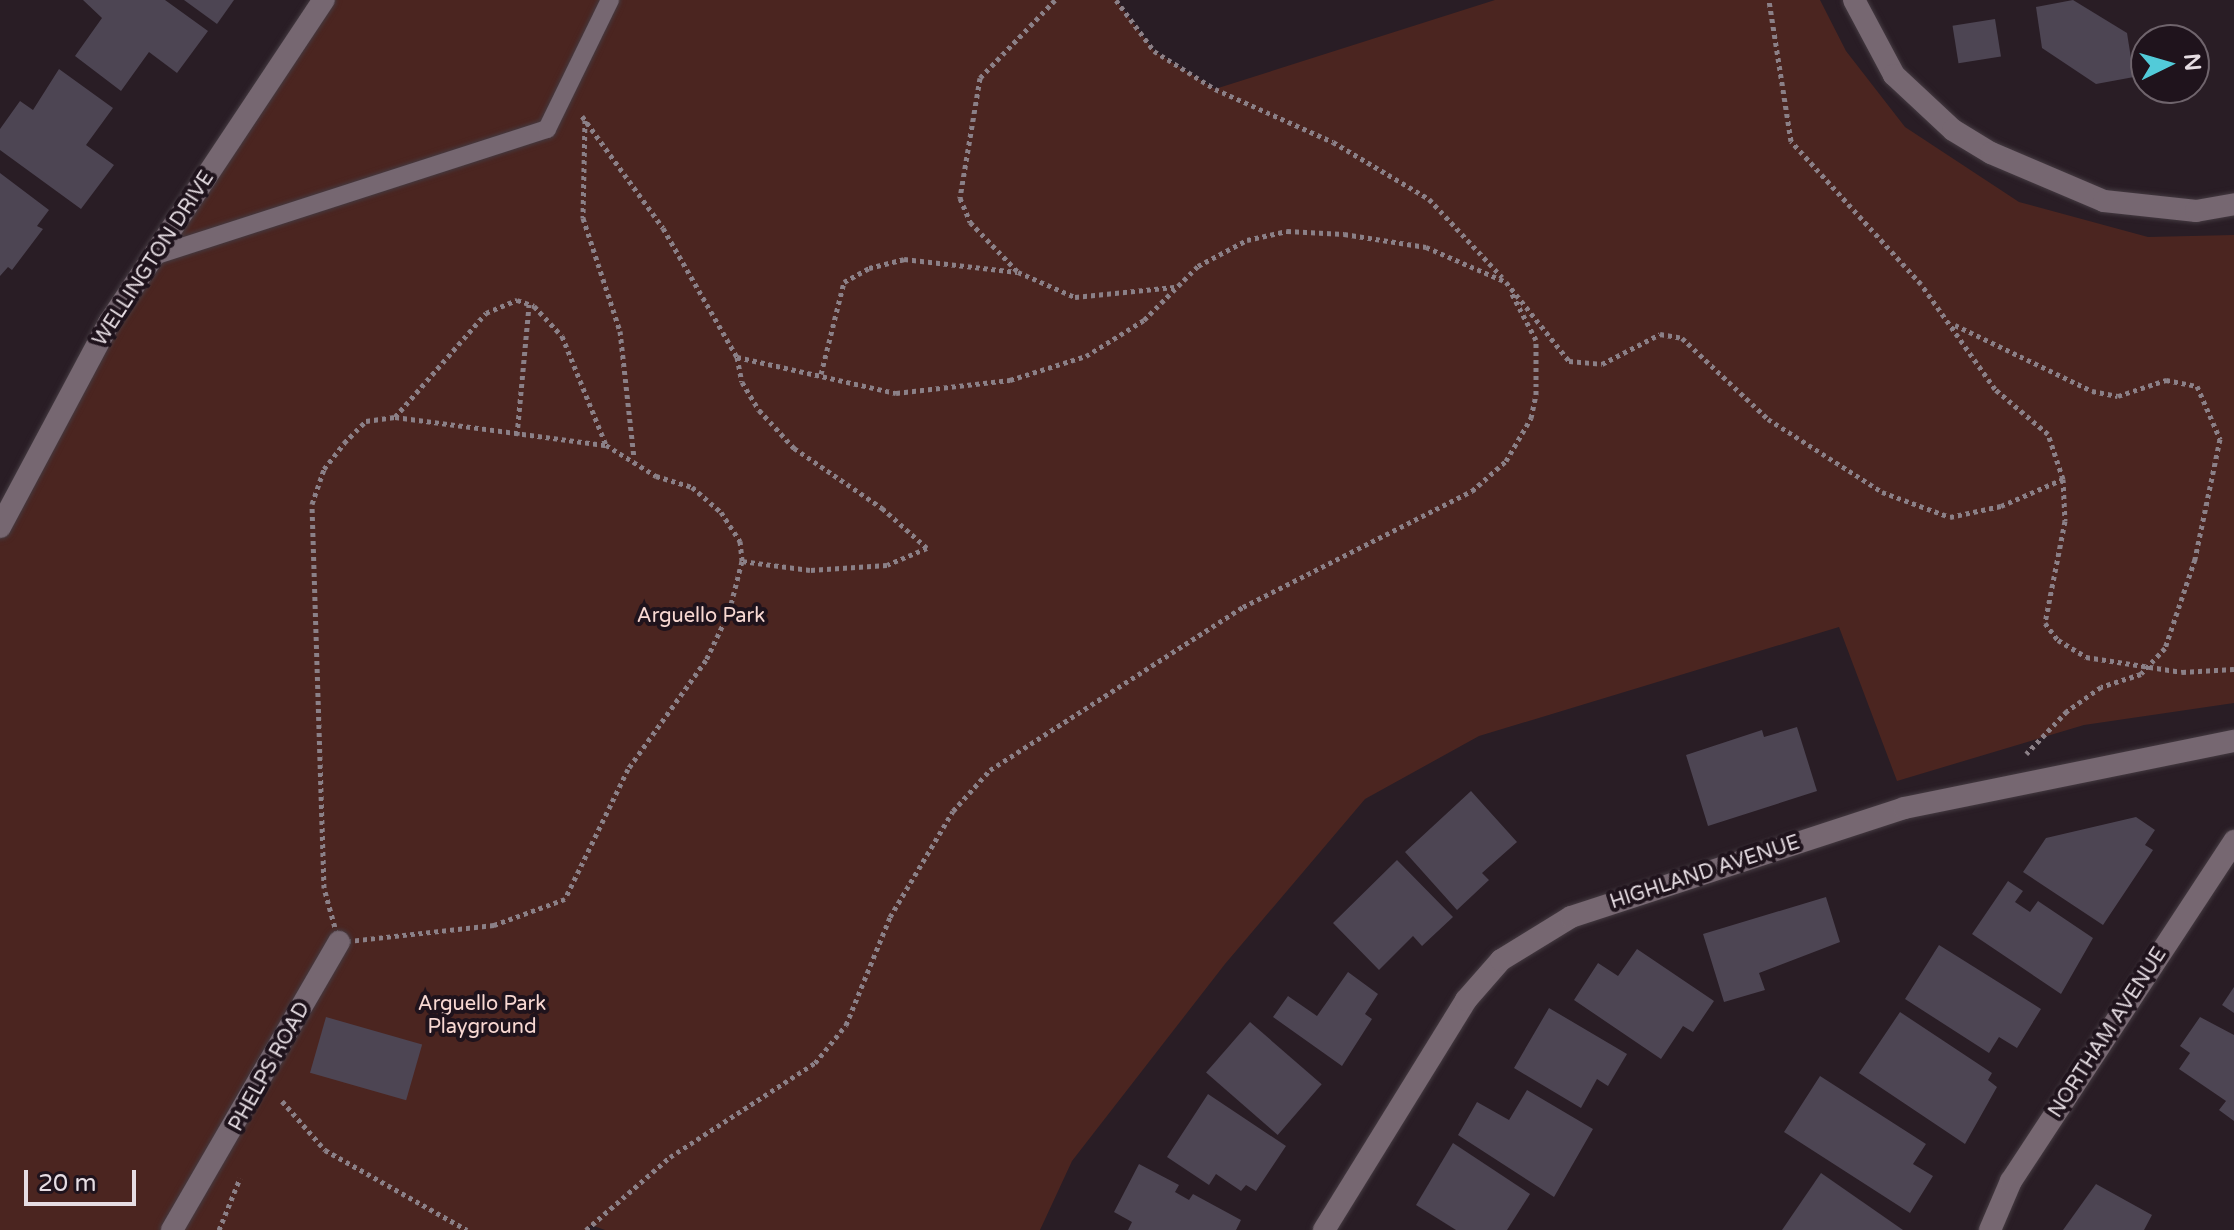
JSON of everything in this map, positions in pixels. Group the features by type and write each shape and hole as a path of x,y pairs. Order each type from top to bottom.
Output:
{"street":[{"name":"WELLINGTON DRIVE","path":"0,527 109,323 324,0"},
{"path":"1854,0 1894,75 1953,130 1991,153 2104,201 2196,211 2234,204"},
{"name":"HIGHLAND AVENUE","path":"1324,1230 1435,1045 1501,960 1595,909 1904,808 2234,741"},
{"name":"NORTHAM AVENUE","path":"1990,1230 2011,1181 2234,841"},
{"name":"PHELPS ROAD","path":"172,1230 263,1079 339,942"}],"lane":[{"path":"154,256 547,129 610,0"}],"path":[{"path":"1018,272 970,222 960,198 980,78 1055,0"},
{"path":"1116,0 1154,51 1215,89 1333,142 1429,199 1506,282 1569,361 1602,364 1660,334 1682,338 1768,419 1882,492 1950,517 2001,506 2063,479"},
{"path":"1769,0 1791,141 1853,203 1955,325 1995,389 2048,434 2063,479 2065,521 2045,623 2086,657 2152,667 2234,669"},
{"path":"565,92 663,228 737,357 759,410 794,448 882,508 927,548 887,565 810,570 742,561"},
{"path":"585,120 583,218 620,331 634,458"},
{"path":"586,1230 670,1157 815,1063 846,1025 890,917 937,838 990,770 1243,607 1472,491 1506,461 1531,418 1536,340 1506,282 1426,247 1287,231 1247,240 1198,266 1144,320 1086,356 1010,380 896,393 737,357"},
{"path":"821,374 844,282 869,268 904,259 1018,272 1075,297 1174,287"},
{"path":"395,417 486,313 502,302 529,304 562,336 606,445"},
{"path":"517,435 529,304"},
{"path":"1955,325 2092,391 2118,396 2166,380 2197,386 2212,411 2220,439 2195,559 2165,648 2152,667 2101,687 2067,711 2030,744 2011,788"},
{"path":"395,417 606,445 634,458 656,476 692,487 721,512 740,541 742,561 729,612 706,660 628,769 565,899 494,925 339,942 324,888 312,504 324,469 366,421 395,417"},
{"path":"263,1079 325,1150 467,1230"}],"green space":[{"name":"Arguello Park","path":"324,0 1116,0 1154,51 1215,89 1495,0 1820,0 1846,51 1905,127 2019,202 2148,237 2234,235 2234,703 2084,725 1897,781 1839,627 1479,736 1365,799 1225,964 1072,1161 1040,1230 605,1230 591,1225 586,1230 0,1230 0,526 154,256"}],"building":[{"path":"83,0 165,0 208,31 177,73 149,52 121,91 75,56 102,18"},
{"path":"184,0 234,0 217,24"},
{"path":"2073,0 2127,33 2130,78 2096,84 2042,48 2036,7"},
{"path":"1995,19 2001,57 1958,63 1953,26"},
{"path":"59,69 113,108 86,145 114,165 81,209 0,150 0,129 20,101 33,110"},
{"path":"0,173 49,210 37,226 43,229 12,270 8,267 0,276"},
{"path":"1797,727 1817,791 1708,826 1686,755 1762,730 1764,737"},
{"path":"1471,791 1517,842 1482,873 1489,880 1457,910 1405,852"},
{"path":"2136,817 2155,830 2145,845 2153,850 2103,925 2023,872 2046,838"},
{"path":"1397,860 1453,917 1422,946 1413,936 1379,970 1333,923"},
{"path":"2008,881 2023,891 2015,902 2030,912 2038,901 2093,938 2061,994 1972,934"},
{"path":"1826,897 1840,942 1759,973 1765,990 1724,1002 1703,934"},
{"path":"1939,945 2041,1009 2017,1048 1999,1037 1989,1053 1905,999"},
{"path":"1637,949 1714,1001 1693,1032 1683,1026 1661,1059 1574,1000 1598,963 1618,976"},
{"path":"1348,972 1378,994 1365,1014 1372,1019 1342,1066 1273,1017 1288,996 1317,1016"},
{"path":"2234,987 2234,1013 2222,1005"},
{"path":"1549,1008 1627,1054 1608,1086 1597,1079 1581,1108 1514,1068"},
{"path":"1900,1012 1992,1073 1988,1080 1997,1087 1965,1144 1859,1073"},
{"path":"326,1017 422,1045 406,1100 310,1073"},
{"path":"2200,1017 2234,1035 2234,1121 2219,1110 2226,1101 2179,1069 2190,1053 2180,1046"},
{"path":"1250,1022 1322,1084 1278,1135 1206,1073"},
{"path":"1820,1076 1926,1144 1913,1164 1933,1176 1910,1213 1784,1132"},
{"path":"1527,1090 1593,1129 1554,1197 1458,1135 1477,1102 1509,1120"},
{"path":"1208,1094 1286,1146 1256,1191 1246,1185 1241,1191 1216,1174 1209,1185 1167,1157"},
{"path":"1453,1143 1530,1194 1507,1230 1456,1230 1416,1205"},
{"path":"1139,1164 1179,1185 1175,1192 1189,1200 1193,1194 1241,1220 1236,1230 1128,1230 1132,1222 1114,1212"},
{"path":"1821,1173 1903,1230 1782,1230"},
{"path":"2096,1184 2152,1215 2144,1230 2063,1230"}],"park label":[{"name":"Arguello Park Playground","path":"482,1016"}]}
